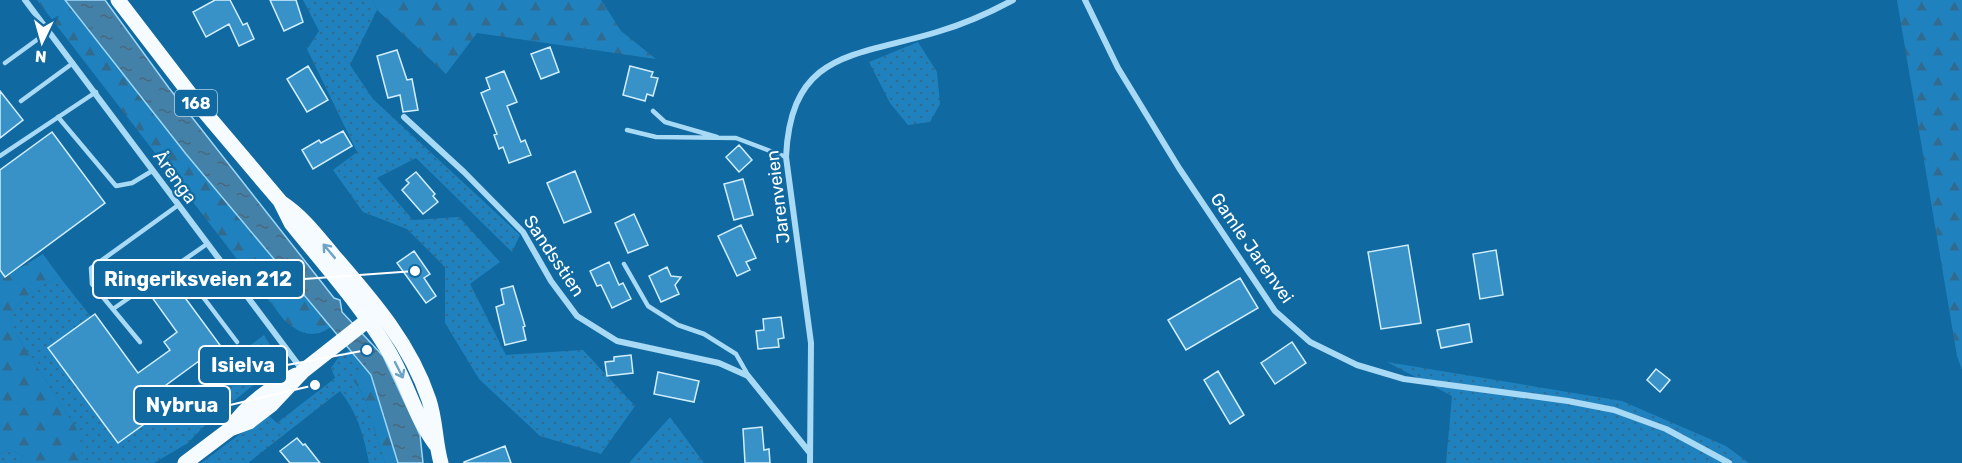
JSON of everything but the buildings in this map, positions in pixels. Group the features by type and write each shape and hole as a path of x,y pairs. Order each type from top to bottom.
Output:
{"main road":[{"name":"168","path":"118,0 164,63 280,201 291,223 363,323 386,345 424,429 436,445"},
{"name":"168","path":"280,201 300,215 381,311 400,339 422,380 436,426 436,445 441,463"},
{"path":"185,463 230,429 249,422 271,405 303,371 381,311"}],"street":[{"name":"Årenga","path":"25,0 96,92 177,206 303,371"},
{"name":"Jarenveien","path":"810,463 811,343 786,157 787,132 794,108 820,69 849,55 938,32 967,22 1013,0"},
{"name":"Gamle Jarenvei","path":"1085,0 1118,68 1179,168 1275,311 1310,342 1357,365 1404,379 1569,400 1614,410 1666,429 1729,463"},
{"name":"Sandsstien","path":"404,117 464,172 523,232 551,281 577,316 617,341 719,363 748,376 811,454"}],"lane":[{"path":"5,63 49,31"},
{"path":"21,101 73,63"},
{"path":"0,156 96,92"},
{"path":"653,111 665,122 720,138"},
{"path":"58,117 116,186 132,183 152,171"},
{"path":"627,130 656,137 736,138 786,157"},
{"path":"141,342 92,284 91,268 177,206"},
{"path":"113,309 207,244"},
{"path":"178,264 237,342"},
{"path":"624,264 648,306 678,325 704,334 736,354 748,376"}],"green space":[{"path":"37,0 65,0 186,154 332,326 319,333 307,334 284,320"},
{"path":"303,0 372,0 377,10 350,65 373,99 520,235 512,252 416,158 377,178 413,220 459,217 500,262 470,284 506,355 583,350 635,406 601,454 540,436 479,379 445,323 445,267 407,229 363,212 333,170 357,152 307,49 319,31"},
{"path":"372,0 601,0 621,31 656,59 477,33 446,74 377,10"},
{"path":"1897,0 1962,0 1962,370 1957,356"},
{"path":"918,42 937,72 940,104 930,122 908,125 890,103 869,62"},
{"path":"43,254 59,276 20,301 15,308 11,326 76,428 82,446 79,463 21,463 23,456 9,449 0,454 0,270 5,277"},
{"path":"59,276 91,317 48,349 118,443 165,409 171,418 184,408 189,391 264,335 276,355 271,371 210,420 188,443 154,463 79,463 76,428 11,326 15,308 20,301"},
{"path":"351,349 363,365 354,381 365,399 385,463 369,463 359,425 340,391 248,463 201,463 267,414 277,423 335,378 331,368 338,358"},
{"path":"1387,362 1622,401 1726,446 1749,463 1446,463 1452,396"},
{"path":"363,365 371,375 398,463 385,463 365,399 354,380"},
{"path":"670,417 704,463 629,463"},
{"path":"9,449 23,456 21,463 0,463 0,454"}],"water":[{"path":"65,0 105,0 169,88 334,298 340,300 342,312 383,356 420,435 423,463 398,463 371,375 186,154"}],"place":[{"name":"Ringeriksveien 212","path":"415,271"},
{"name":"Isielva","path":"367,350"},
{"name":"Nybrua","path":"315,385"}]}
